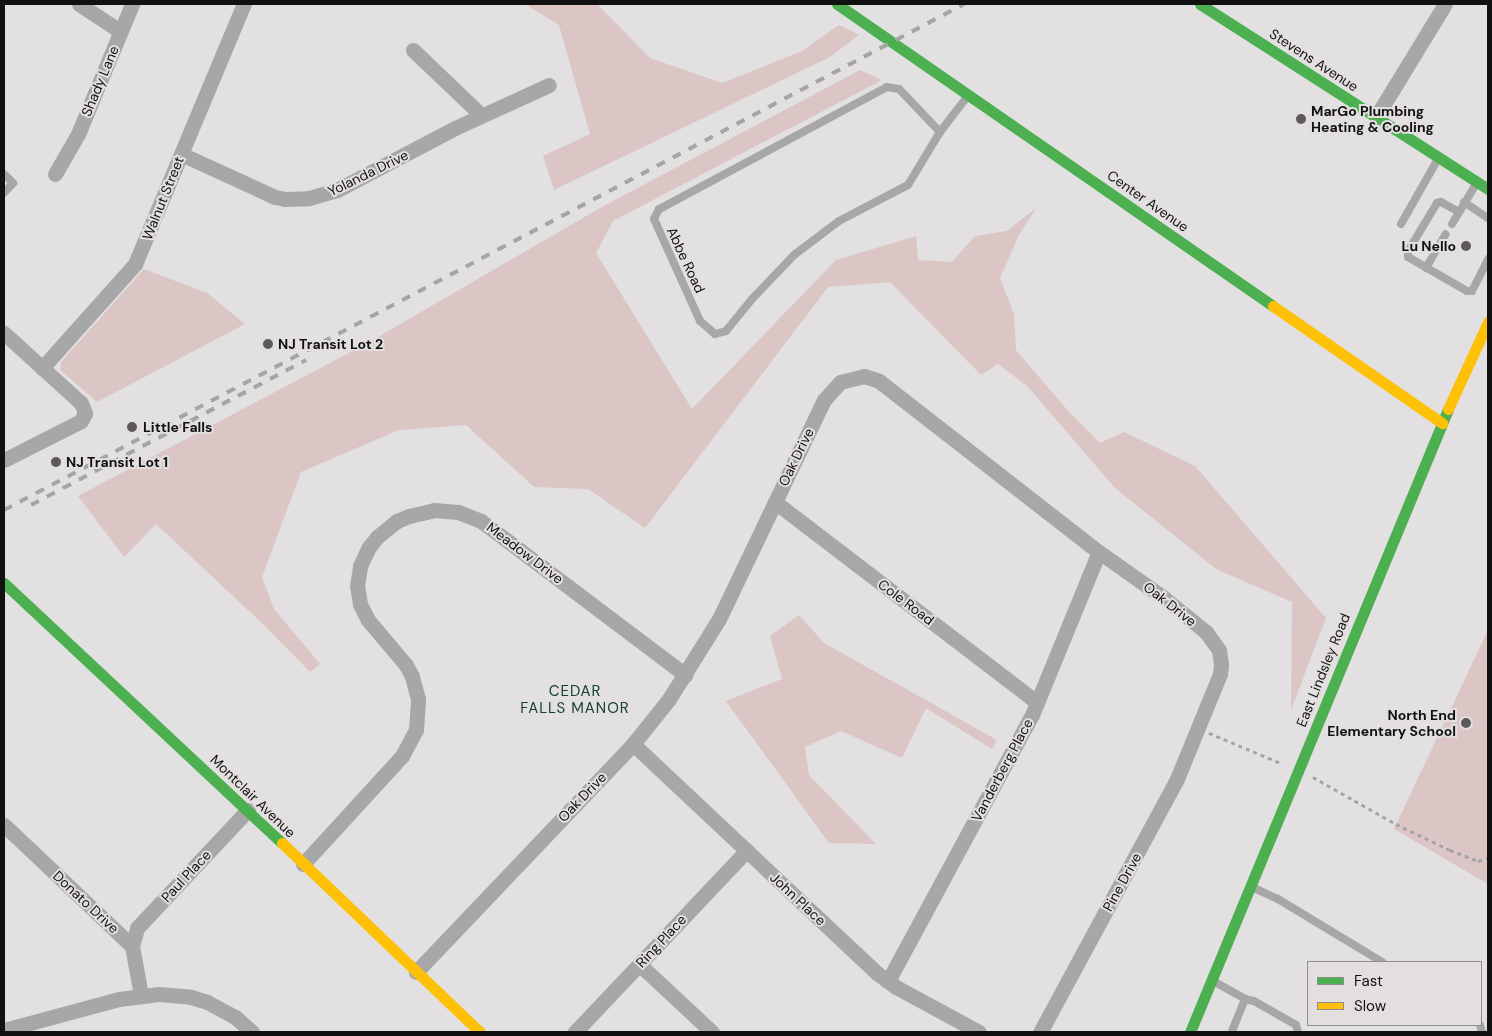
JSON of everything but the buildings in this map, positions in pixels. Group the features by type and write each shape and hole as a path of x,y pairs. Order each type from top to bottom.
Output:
{"street":[{"name":"Shady Lane","path":"55,174 78,134 120,32 79,4"},
{"path":"120,32 132,4"},
{"name":"Walnut Street","path":"42,368 135,264 244,4"},
{"name":"Center Avenue","path":"837,4 1442,422"},
{"name":"Stevens Avenue","path":"1200,4 1488,190"},
{"path":"1376,117 1445,4"},
{"path":"414,50 481,115"},
{"name":"Yolanda Drive","path":"181,154 275,197 285,199 309,198 337,190 481,115 549,85"},
{"name":"East Lindsley Road","path":"1190,1032 1442,422 1488,322"},
{"path":"4,333 81,403 85,413 81,421 4,460"},
{"name":"Oak Drive","path":"416,972 633,744 685,675 719,619 828,393 840,382 864,376 879,381 1099,552 1206,632 1216,645 1220,656 1220,670 1199,729"},
{"name":"Cole Road","path":"775,502 1037,702"},
{"name":"Meadow Drive","path":"302,864 402,756 416,730 418,698 412,676 406,665 368,620 360,604 357,586 360,566 369,547 377,537 397,521 415,514 434,510 458,512 482,521 685,675"},
{"name":"Vanderberg Place","path":"888,982 1037,702 1099,552"},
{"name":"Montclair Avenue","path":"4,583 248,810 302,864 480,1032"},
{"name":"Pine Drive","path":"1040,1032 1165,803 1199,729"},
{"name":"John Place","path":"633,744 888,982 979,1032"},
{"name":"Paul Place","path":"132,946 137,928 248,810"},
{"name":"Donato Drive","path":"4,825 132,946"},
{"name":"Ring Place","path":"575,1032 747,850"},
{"path":"132,946 141,994"},
{"path":"639,964 712,1032"},
{"path":"4,1030 141,994 176,995 207,1002 236,1017 252,1032"}],"lane":[{"name":"Abbe Road","path":"940,132 899,88 887,87 659,209 654,219 700,322 715,334 726,331 752,299 794,254 839,221 908,185 940,132 968,95"},
{"path":"1401,224 1439,158"},
{"path":"4,174 13,183 4,193"},
{"path":"1452,224 1476,182"},
{"path":"1459,212 1441,202 1437,203 1408,251 1408,258 1467,291 1472,290 1488,259"},
{"path":"1464,202 1488,218"},
{"path":"1426,268 1446,234"},
{"path":"1480,276 1488,279"},
{"path":"1250,886 1278,899 1380,961"},
{"path":"1211,980 1245,999 1254,1001 1296,1025 1298,1032"},
{"path":"1232,1032 1245,999"}],"path":[{"path":"1199,729 1298,770 1396,824 1450,850 1478,861 1488,858"}],"shaded area":[{"path":"525,4 597,4 650,58 722,83 802,51 839,25 859,35 830,57 554,190 543,156 590,134 559,25"},
{"path":"860,70 882,80 613,221 596,253 692,409 836,260 916,236 918,260 952,262 975,236 1007,231 1036,208 1019,235 1000,278 1014,314 1016,350 1069,412 1100,443 1124,432 1195,466 1326,618 1291,710 1292,602 1216,569 1115,488 1028,387 998,364 981,375 890,282 828,287 645,528 588,489 534,487 466,425 399,430 301,472 262,577 274,609 320,664 310,672 265,626 156,524 124,557 78,496 366,344 600,208"},
{"path":"144,269 207,293 245,324 97,402 60,370 61,362"},
{"path":"799,615 824,643 997,740 992,749 926,708 902,758 841,731 805,747 809,775 876,844 829,843 726,701 782,679 770,636"},
{"name":"North End Elementary School","path":"1488,630 1488,884 1394,829"}],"railway":[{"path":"4,510 964,4"},
{"path":"31,505 306,360"}],"traffic: fast":[{"path":"837,4 1273,306"},
{"path":"1200,4 1488,189"},
{"path":"1190,1032 1448,409"},
{"path":"4,583 282,843"}],"traffic: slow":[{"path":"1273,306 1442,423"},
{"path":"1448,409 1488,322"},
{"path":"282,843 480,1032"}],"place":[{"name":"MarGo Plumbing Heating & Cooling","path":"1301,119"},
{"name":"Lu Nello","path":"1466,246"},
{"name":"NJ Transit Lot 2","path":"268,344"},
{"name":"Little Falls","path":"132,427"},
{"name":"NJ Transit Lot 1","path":"56,462"},
{"name":"North End Elementary School","path":"1466,723"}],"district":[{"name":"CEDAR FALLS MANOR","path":"575,700"}]}
